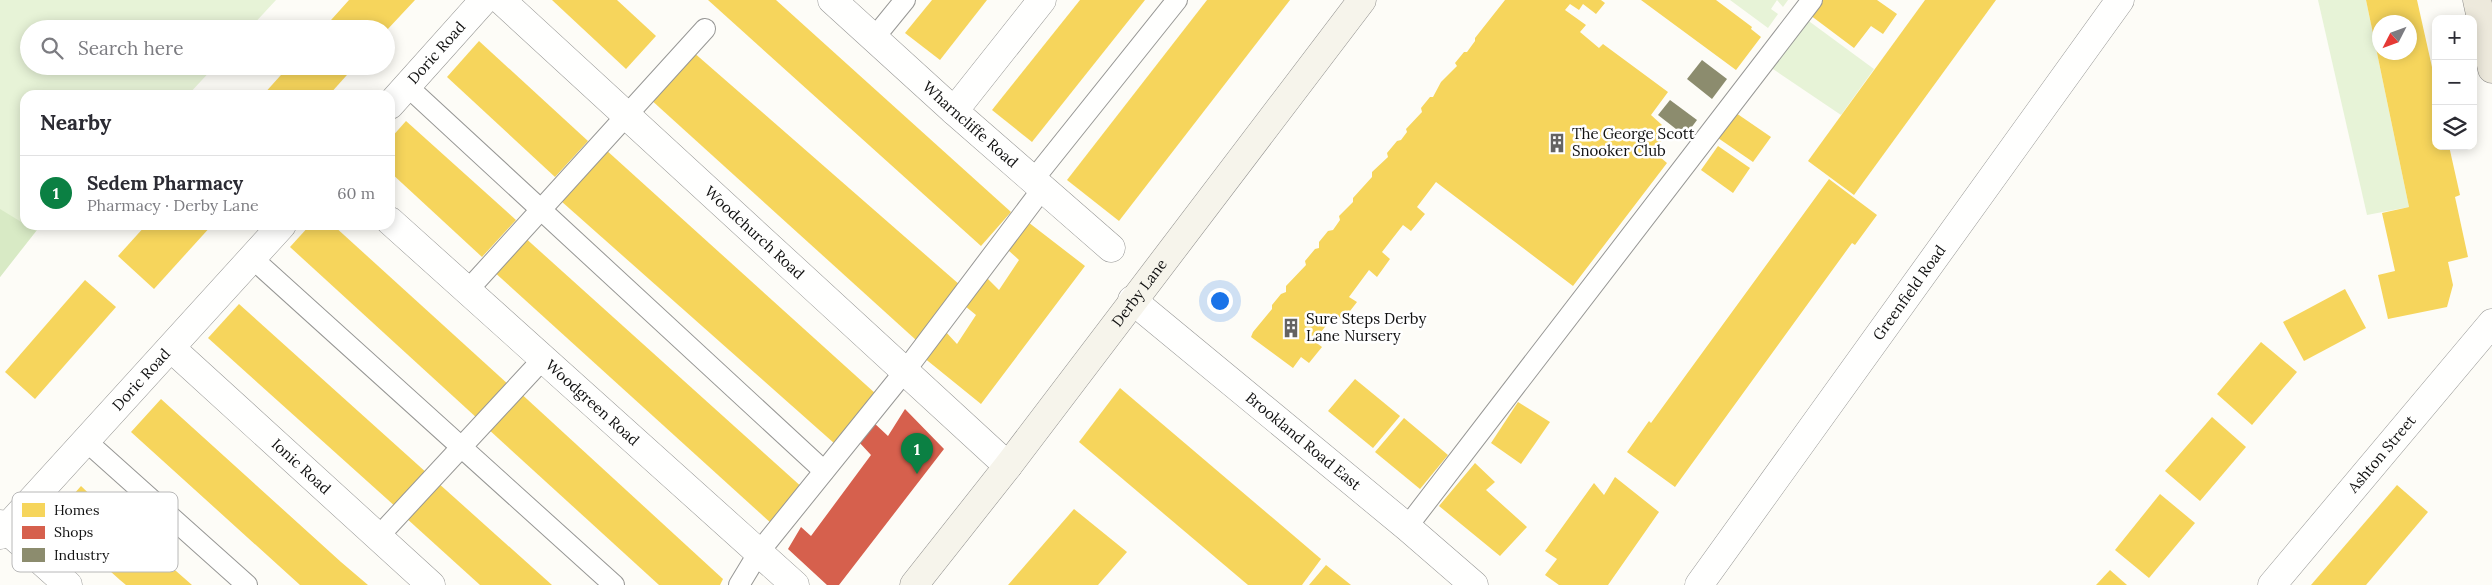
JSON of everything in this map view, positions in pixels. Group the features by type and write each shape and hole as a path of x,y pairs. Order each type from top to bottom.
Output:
{"main road":[{"path":"2477,0 2492,69"}],"street":[{"name":"Doric Road","path":"398,95 484,0"},
{"name":"Woodchurch Road","path":"501,0 1008,466"},
{"name":"Wharncliffe Road","path":"832,0 954,111 1108,245"},
{"path":"954,111 1042,0"},
{"name":"Derby Lane","path":"914,585 1008,466 1132,300 1362,0"},
{"name":"Greenfield Road","path":"1699,585 2120,0"},
{"name":"Woodgreen Road","path":"395,225 796,585"},
{"name":"Doric Road","path":"37,492 277,230"},
{"name":"Brookland Road East","path":"1132,300 1408,527 1474,585"},
{"name":"Ashton Street","path":"2272,585 2492,323"},
{"name":"Ionic Road","path":"171,348 378,537 418,581"},
{"name":"Doric Road","path":"2,529 12,519"},
{"path":"2,529 12,537"},
{"path":"53,572 68,585"}],"lane":[{"path":"874,38 904,0"},
{"path":"739,585 759,552 905,371 1038,184 1177,0"},
{"path":"1408,527 1812,0"},
{"path":"467,290 705,29"},
{"path":"398,95 541,209 824,471"},
{"path":"252,258 614,585"},
{"path":"378,537 543,358"},
{"path":"86,441 143,492"},
{"path":"178,523 247,585"}],"green space":[{"path":"0,0 276,0 257,20 20,20 20,75 207,75 193,90 20,90 20,230 37,230 0,277"},
{"path":"1730,0 1777,0 1771,9 1778,14 1768,28"},
{"path":"1777,0 1788,0 1783,7"},
{"path":"2318,0 2366,0 2372,29 2372,60 2378,60 2409,207 2367,215"},
{"path":"1806,19 1874,69 1841,115 1770,67"},
{"path":"0,209 20,221 20,230 36,231 0,277"}],"building: Homes":[{"path":"349,0 415,0 395,21 331,20"},
{"path":"552,0 617,0 656,36 626,69"},
{"path":"708,0 776,0 1011,212 981,246"},
{"path":"932,0 987,0 940,60 905,33"},
{"path":"1080,0 1145,0 1032,142 992,110"},
{"path":"1207,0 1290,0 1119,221 1067,180"},
{"name":"The George Scott Snooker Club","path":"1505,0 1601,0 1605,3 1596,14 1583,4 1579,10 1570,4 1565,10 1586,25 1580,32 1599,48 1603,44 1668,92 1651,115 1662,125 1657,132 1664,138 1653,151 1667,163 1573,286 1436,182 1417,207 1425,214 1411,231 1403,225 1382,252 1390,259 1377,277 1369,270 1349,297 1357,302 1343,320 1335,314 1314,341 1322,347 1309,363 1301,357 1293,368 1251,337 1253,332 1272,309 1272,305 1281,294 1286,292 1286,286 1306,265 1305,261 1315,249 1319,248 1319,242 1328,231 1333,230 1340,220 1339,216 1353,202 1353,198 1372,177 1372,172 1388,157 1387,153 1397,141 1401,140 1407,132 1406,129 1422,112 1421,108 1430,97 1433,97 1441,82 1457,66 1455,63 1464,52 1467,52 1475,38"},
{"path":"1641,0 1716,0 1752,27 1751,29 1761,37 1736,70"},
{"path":"1821,0 1877,0 1897,14 1883,34 1871,26 1854,48 1810,15"},
{"path":"1925,0 1996,0 1854,195 1808,161"},
{"path":"2366,0 2417,0 2432,67 2432,150 2450,150 2460,195 2455,197 2468,257 2448,262 2453,285 2447,307 2388,319 2378,275 2395,271 2382,213 2409,207 2378,60 2417,60 2417,15 2372,15 2372,29"},
{"path":"479,41 588,141 555,177 447,77"},
{"path":"692,51 960,285 916,340 649,98"},
{"path":"281,75 347,75 333,90 267,90"},
{"path":"1736,113 1771,137 1753,162 1718,138"},
{"path":"406,121 516,220 482,257 395,177 395,133"},
{"path":"1718,146 1750,168 1733,193 1701,170"},
{"path":"605,149 876,394 835,444 561,201"},
{"path":"1829,179 1877,215 1855,245 1852,243 1675,487 1627,452 1649,421 1651,423"},
{"path":"1028,222 1085,266 981,404 923,357 945,331 957,344 976,315 965,306 986,277 999,290 1019,260 1008,250"},
{"path":"141,230 207,230 154,289 118,256"},
{"path":"305,230 338,230 509,385 478,419 290,247"},
{"path":"522,235 804,489 772,524 492,270"},
{"path":"85,280 116,307 35,399 5,372"},
{"path":"2345,289 2366,328 2304,361 2283,322"},
{"path":"239,304 428,474 397,508 208,338"},
{"path":"2261,342 2297,372 2252,425 2217,394"},
{"path":"1355,379 1400,416 1373,448 1328,411"},
{"path":"1120,388 1321,559 1302,585 1248,585 1079,442"},
{"path":"516,389 723,579 720,585 659,585 487,428"},
{"path":"161,399 368,585 300,585 131,432"},
{"path":"1518,402 1550,422 1521,464 1491,443"},
{"path":"2212,417 2246,447 2200,501 2165,471"},
{"path":"1404,418 1448,455 1420,489 1375,452"},
{"path":"1475,463 1495,482 1486,490 1527,527 1500,556 1439,506"},
{"path":"1615,477 1659,512 1608,585 1559,585 1545,575 1557,559 1545,551 1594,483 1604,495"},
{"path":"437,482 552,585 480,585 405,517"},
{"path":"2397,485 2428,512 2366,585 2311,585"},
{"path":"81,486 87,492 76,492"},
{"path":"2160,494 2195,523 2149,578 2115,550"},
{"path":"1074,509 1127,552 1098,585 1008,585"},
{"path":"1326,565 1351,585 1309,585"},
{"path":"2110,570 2127,585 2096,585"},
{"path":"111,572 177,572 192,585 126,585"}],"building: Shops":[{"path":"905,409 944,449 839,585 827,585 788,549 801,527 811,536 871,455 858,441 873,422 888,436"}],"building: Industry":[{"path":"1702,60 1727,79 1712,99 1687,79"},
{"path":"1670,100 1697,120 1685,136 1658,115"}],"place":[{"name":"The George Scott Snooker Club","path":"1557,143"},
{"name":"Sure Steps Derby Lane Nursery","path":"1291,328"},
{"name":"Sedem Pharmacy","path":"917,474"}]}
